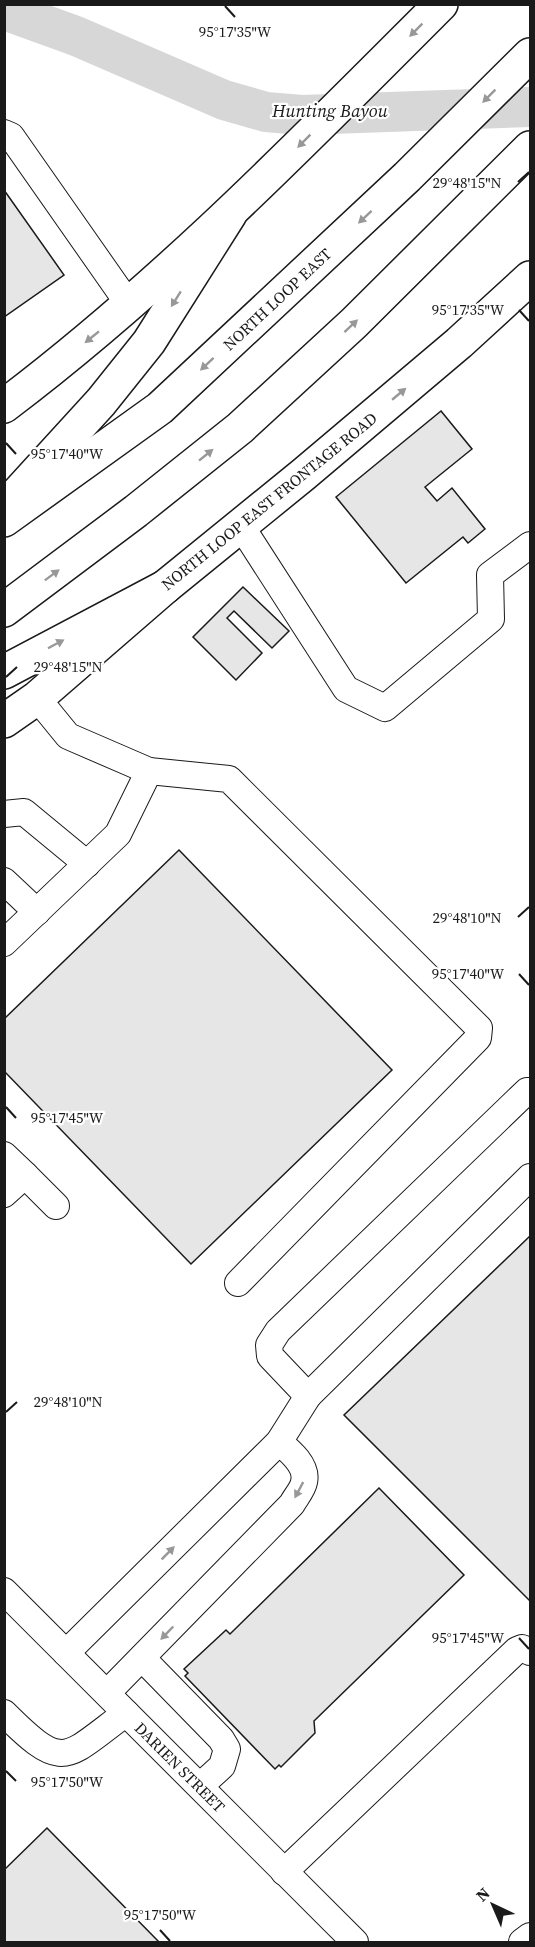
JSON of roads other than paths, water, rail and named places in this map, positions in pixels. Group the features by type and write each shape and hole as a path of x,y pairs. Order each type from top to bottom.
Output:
{"main road":[{"path":"4,406 130,306 230,214 441,4"},
{"name":"NORTH LOOP EAST","path":"4,520 160,408 407,177 531,55"},
{"path":"4,610 136,511 240,428 354,323 531,148"},
{"path":"4,507 101,402 149,342 230,214"},
{"name":"NORTH LOOP EAST FRONTAGE ROAD","path":"4,721 37,698 165,587 528,287"},
{"path":"4,672 165,587"}],"street":[{"path":"4,133 11,136 130,306"},
{"path":"241,526 346,689 385,708 491,619 490,575 531,544"},
{"path":"37,698 68,736 149,771 229,779 479,1029 478,1038 238,1283"},
{"path":"4,943 118,834 149,771"},
{"path":"4,814 24,812 87,864"},
{"path":"4,881 37,912"},
{"path":"308,1396 270,1356 269,1346 278,1331 527,1091 531,1091"},
{"path":"4,1155 56,1206"},
{"path":"4,1194 25,1175"},
{"path":"66,1653 279,1442 308,1396 531,1178"},
{"path":"107,1693 292,1504 304,1483 302,1470 295,1456 279,1442"},
{"name":"DARIEN STREET","path":"4,1591 355,1942"},
{"path":"284,1872 516,1650 522,1648 531,1652"},
{"path":"142,1658 221,1739 227,1749 222,1766 200,1786"},
{"path":"4,1713 39,1746 47,1751 61,1754 74,1752 126,1713"},
{"path":"522,1942 531,1936"}],"waterway":[{"name":"Hunting Bayou","path":"4,10 76,36 224,100 266,112 302,115 530,107"}]}
